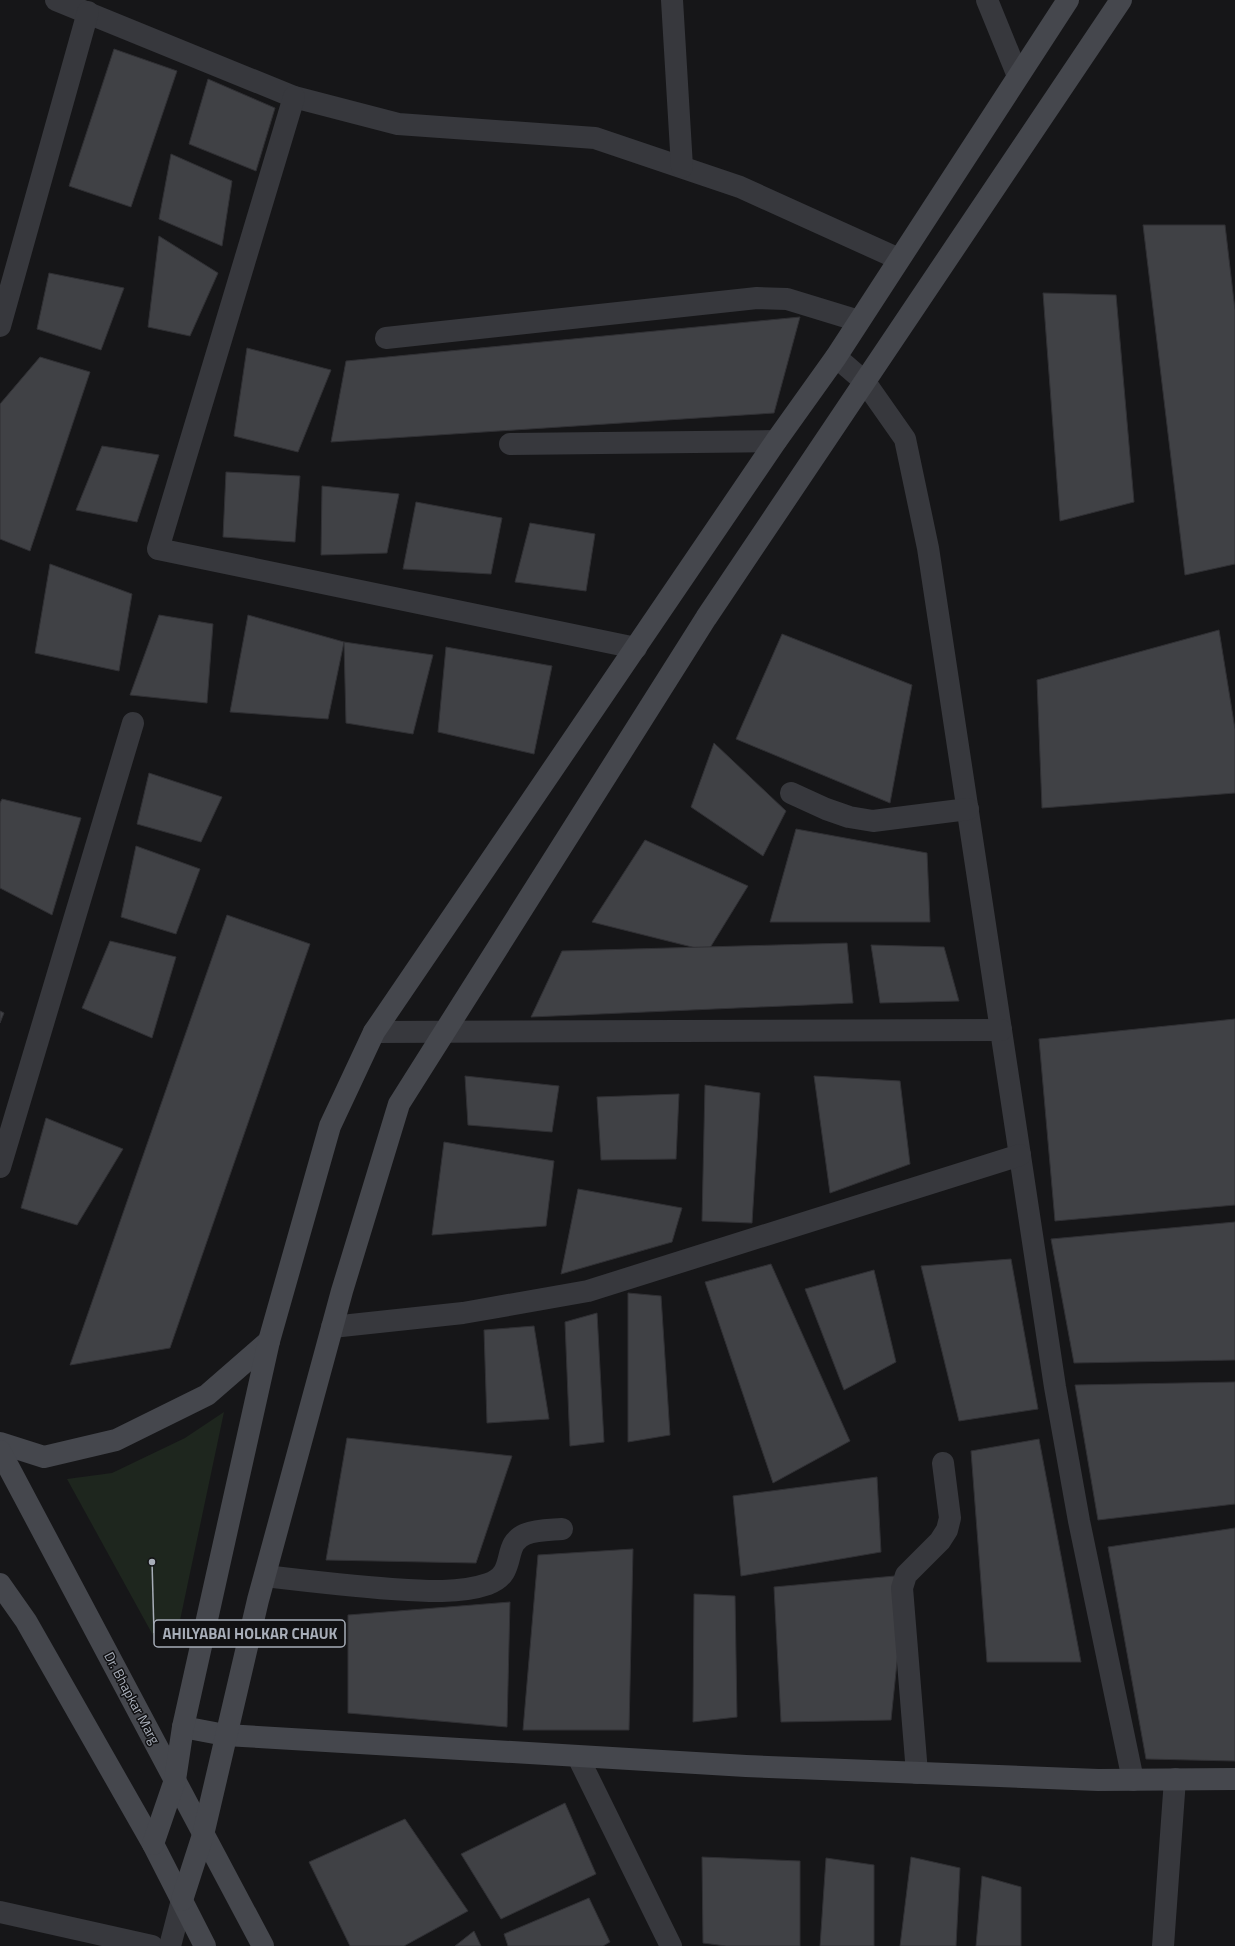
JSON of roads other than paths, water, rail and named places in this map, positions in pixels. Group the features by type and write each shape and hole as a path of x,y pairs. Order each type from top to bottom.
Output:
{"main road":[{"path":"153,1844 175,1780 183,1727 269,1341 330,1126 374,1032 776,441 836,357 1068,0"},
{"path":"182,1900 203,1835 225,1735 265,1576 332,1327 399,1104 706,618 1121,0"},
{"path":"0,1443 44,1457 116,1440 207,1395 269,1341"},
{"name":"Dr. Bhapkar Marg","path":"0,1451 263,1946"},
{"path":"0,1584 26,1621 153,1844 205,1946"},
{"path":"183,1727 225,1735 746,1766 1098,1780 1235,1779"}],"street":[{"path":"56,0 294,97 398,124 595,138 740,186 899,259"},
{"path":"672,0 682,167"},
{"path":"988,0 1018,76"},
{"path":"0,326 88,12"},
{"path":"294,97 158,549 636,648"},
{"path":"386,338 758,298 788,299 859,321"},
{"path":"836,357 865,382 905,439 928,548 1060,1411 1081,1528 1133,1780"},
{"path":"510,444 776,441"},
{"path":"0,1167 133,723"},
{"path":"791,793 849,817 873,821 968,809"},
{"path":"374,1032 1001,1030"},
{"path":"332,1327 463,1313 588,1291 1020,1155"},
{"path":"917,1773 902,1588 906,1575 940,1541 947,1530 950,1518 943,1464"},
{"path":"265,1576 352,1586 409,1590 463,1589 488,1584 501,1578 507,1569 511,1546 516,1540 526,1534 562,1529"},
{"path":"578,1757 671,1946"},
{"path":"1163,1946 1175,1780"},
{"path":"170,1946 182,1900"},
{"path":"0,1912 152,1946"}],"place":[{"name":"AHILYABAI HOLKAR CHAUK","path":"152,1562"}]}
